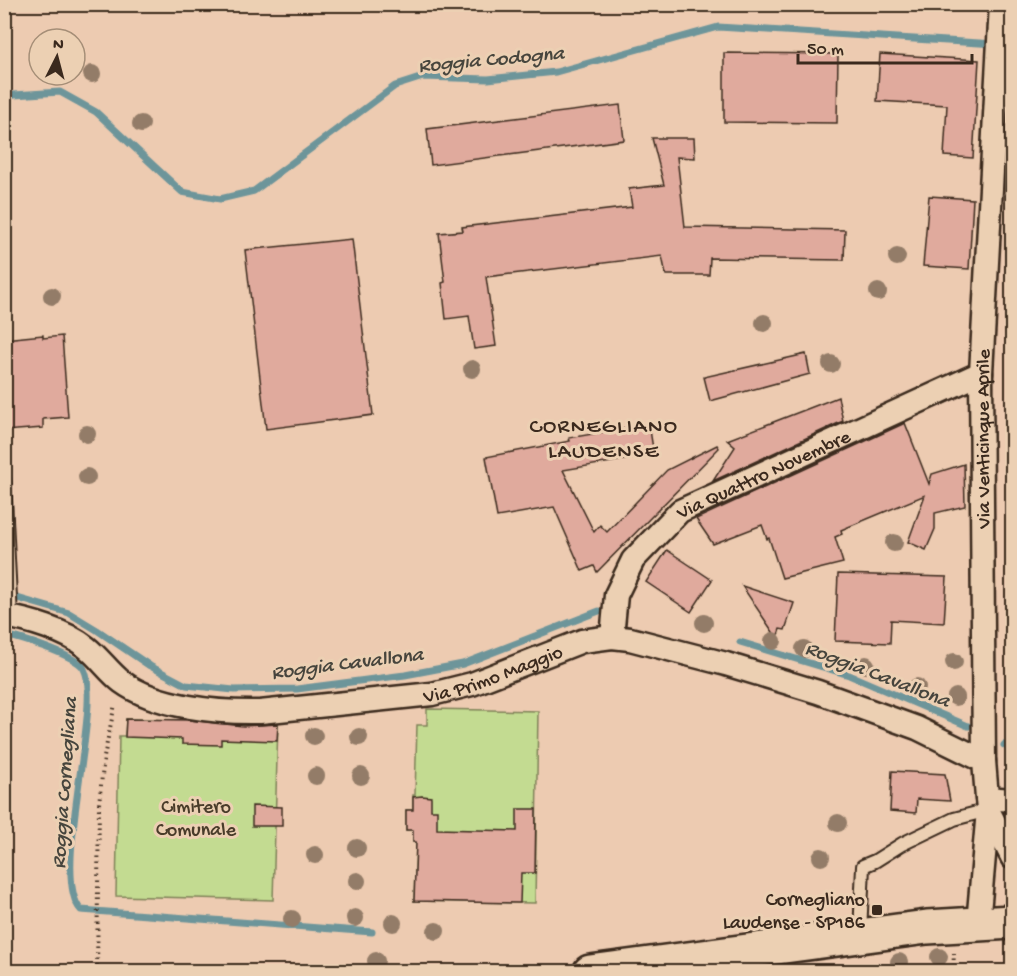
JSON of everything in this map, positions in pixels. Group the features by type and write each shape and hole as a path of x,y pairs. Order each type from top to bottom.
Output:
{"main road":[{"path":"590,972 927,927 1012,922"}],"street":[{"name":"Via Venticinque Aprile","path":"978,924 988,804 984,761 981,373 1004,108 997,67 1001,4"},
{"name":"Via Quattro Novembre","path":"612,637 616,595 633,560 680,512 981,373"},
{"name":"Via Primo Maggio","path":"8,616 50,628 85,646 123,682 158,701 232,713 432,694 472,684 582,641 612,637 630,639 726,664 818,692 917,728 984,761"},
{"path":"988,804 1012,800"},
{"name":"Via Venticinque Aprile","path":"988,804 1012,857"}],"lane":[{"path":"4,480 8,616"},
{"path":"860,936 864,866 902,844 988,804"}],"path":[{"path":"97,972 99,804 113,707 123,682"}],"green space":[{"path":"427,709 538,711 535,903 414,901 416,842 413,842 413,830 406,830 406,810 413,810 417,725 427,725"},
{"name":"Cimitero Comunale","path":"126,719 278,722 273,900 116,896 119,736 125,736"}],"building":[{"path":"724,53 838,54 837,123 724,122"},
{"path":"880,54 979,60 973,158 944,156 947,105 877,101"},
{"path":"620,105 624,140 431,165 427,129"},
{"path":"652,138 694,138 695,158 677,157 685,227 845,230 844,260 710,258 709,275 666,275 662,256 486,277 496,346 474,349 469,316 446,319 442,283 445,282 439,233 463,231 462,227 632,207 629,189 664,185"},
{"path":"929,196 973,199 969,269 923,266"},
{"path":"352,239 373,415 266,429 245,250"},
{"path":"43,335 43,338 62,336 68,417 43,419 43,428 4,431 4,339"},
{"path":"806,354 810,374 710,401 704,377"},
{"path":"838,397 843,421 713,481 735,447 727,440"},
{"path":"905,423 929,484 932,474 964,464 965,506 935,513 935,529 926,550 908,542 925,495 841,530 842,534 835,537 843,563 782,578 769,538 767,539 762,525 713,544 696,519"},
{"path":"649,424 654,455 563,470 594,532 600,525 607,532 667,470 717,445 719,448 597,572 594,566 582,571 554,507 497,517 486,457 570,441 569,438"},
{"path":"667,550 712,580 691,612 646,582"},
{"path":"838,574 947,577 944,623 891,620 890,643 835,641"},
{"path":"742,586 794,603 785,630 780,629 777,638"},
{"path":"126,719 189,720 243,726 278,724 277,741 221,739 221,745 182,744 182,739 125,737"},
{"path":"892,771 945,774 950,801 917,799 916,813 890,811"},
{"path":"413,797 431,797 431,810 437,810 437,829 517,831 517,809 536,809 535,873 521,873 520,903 414,901 416,842 413,842 413,830 406,830 406,810 413,810"},
{"path":"252,806 282,807 282,826 252,826"}],"waterway":[{"name":"Roggia Codogna","path":"4,99 14,95 60,92 96,112 182,192 220,199 254,191 395,86 423,77 488,79 556,72 718,27 1012,45"},
{"name":"Roggia Cavallona","path":"7,595 69,613 150,666 186,685 234,690 297,689 405,675 463,664 599,611"},
{"name":"Roggia Cornegliana","path":"4,635 45,647 74,660 81,665 87,681 88,709 71,861 73,891 81,910 372,932"},
{"name":"Roggia Cavallona","path":"740,642 849,675 968,726"},
{"name":"Roggia Cavallona","path":"1004,745 1012,750"}],"place":[{"name":"Cornegliano Laudense - SP186","path":"877,910"}],"district":[{"name":"CORNEGLIANO LAUDENSE","path":"604,437"}]}
